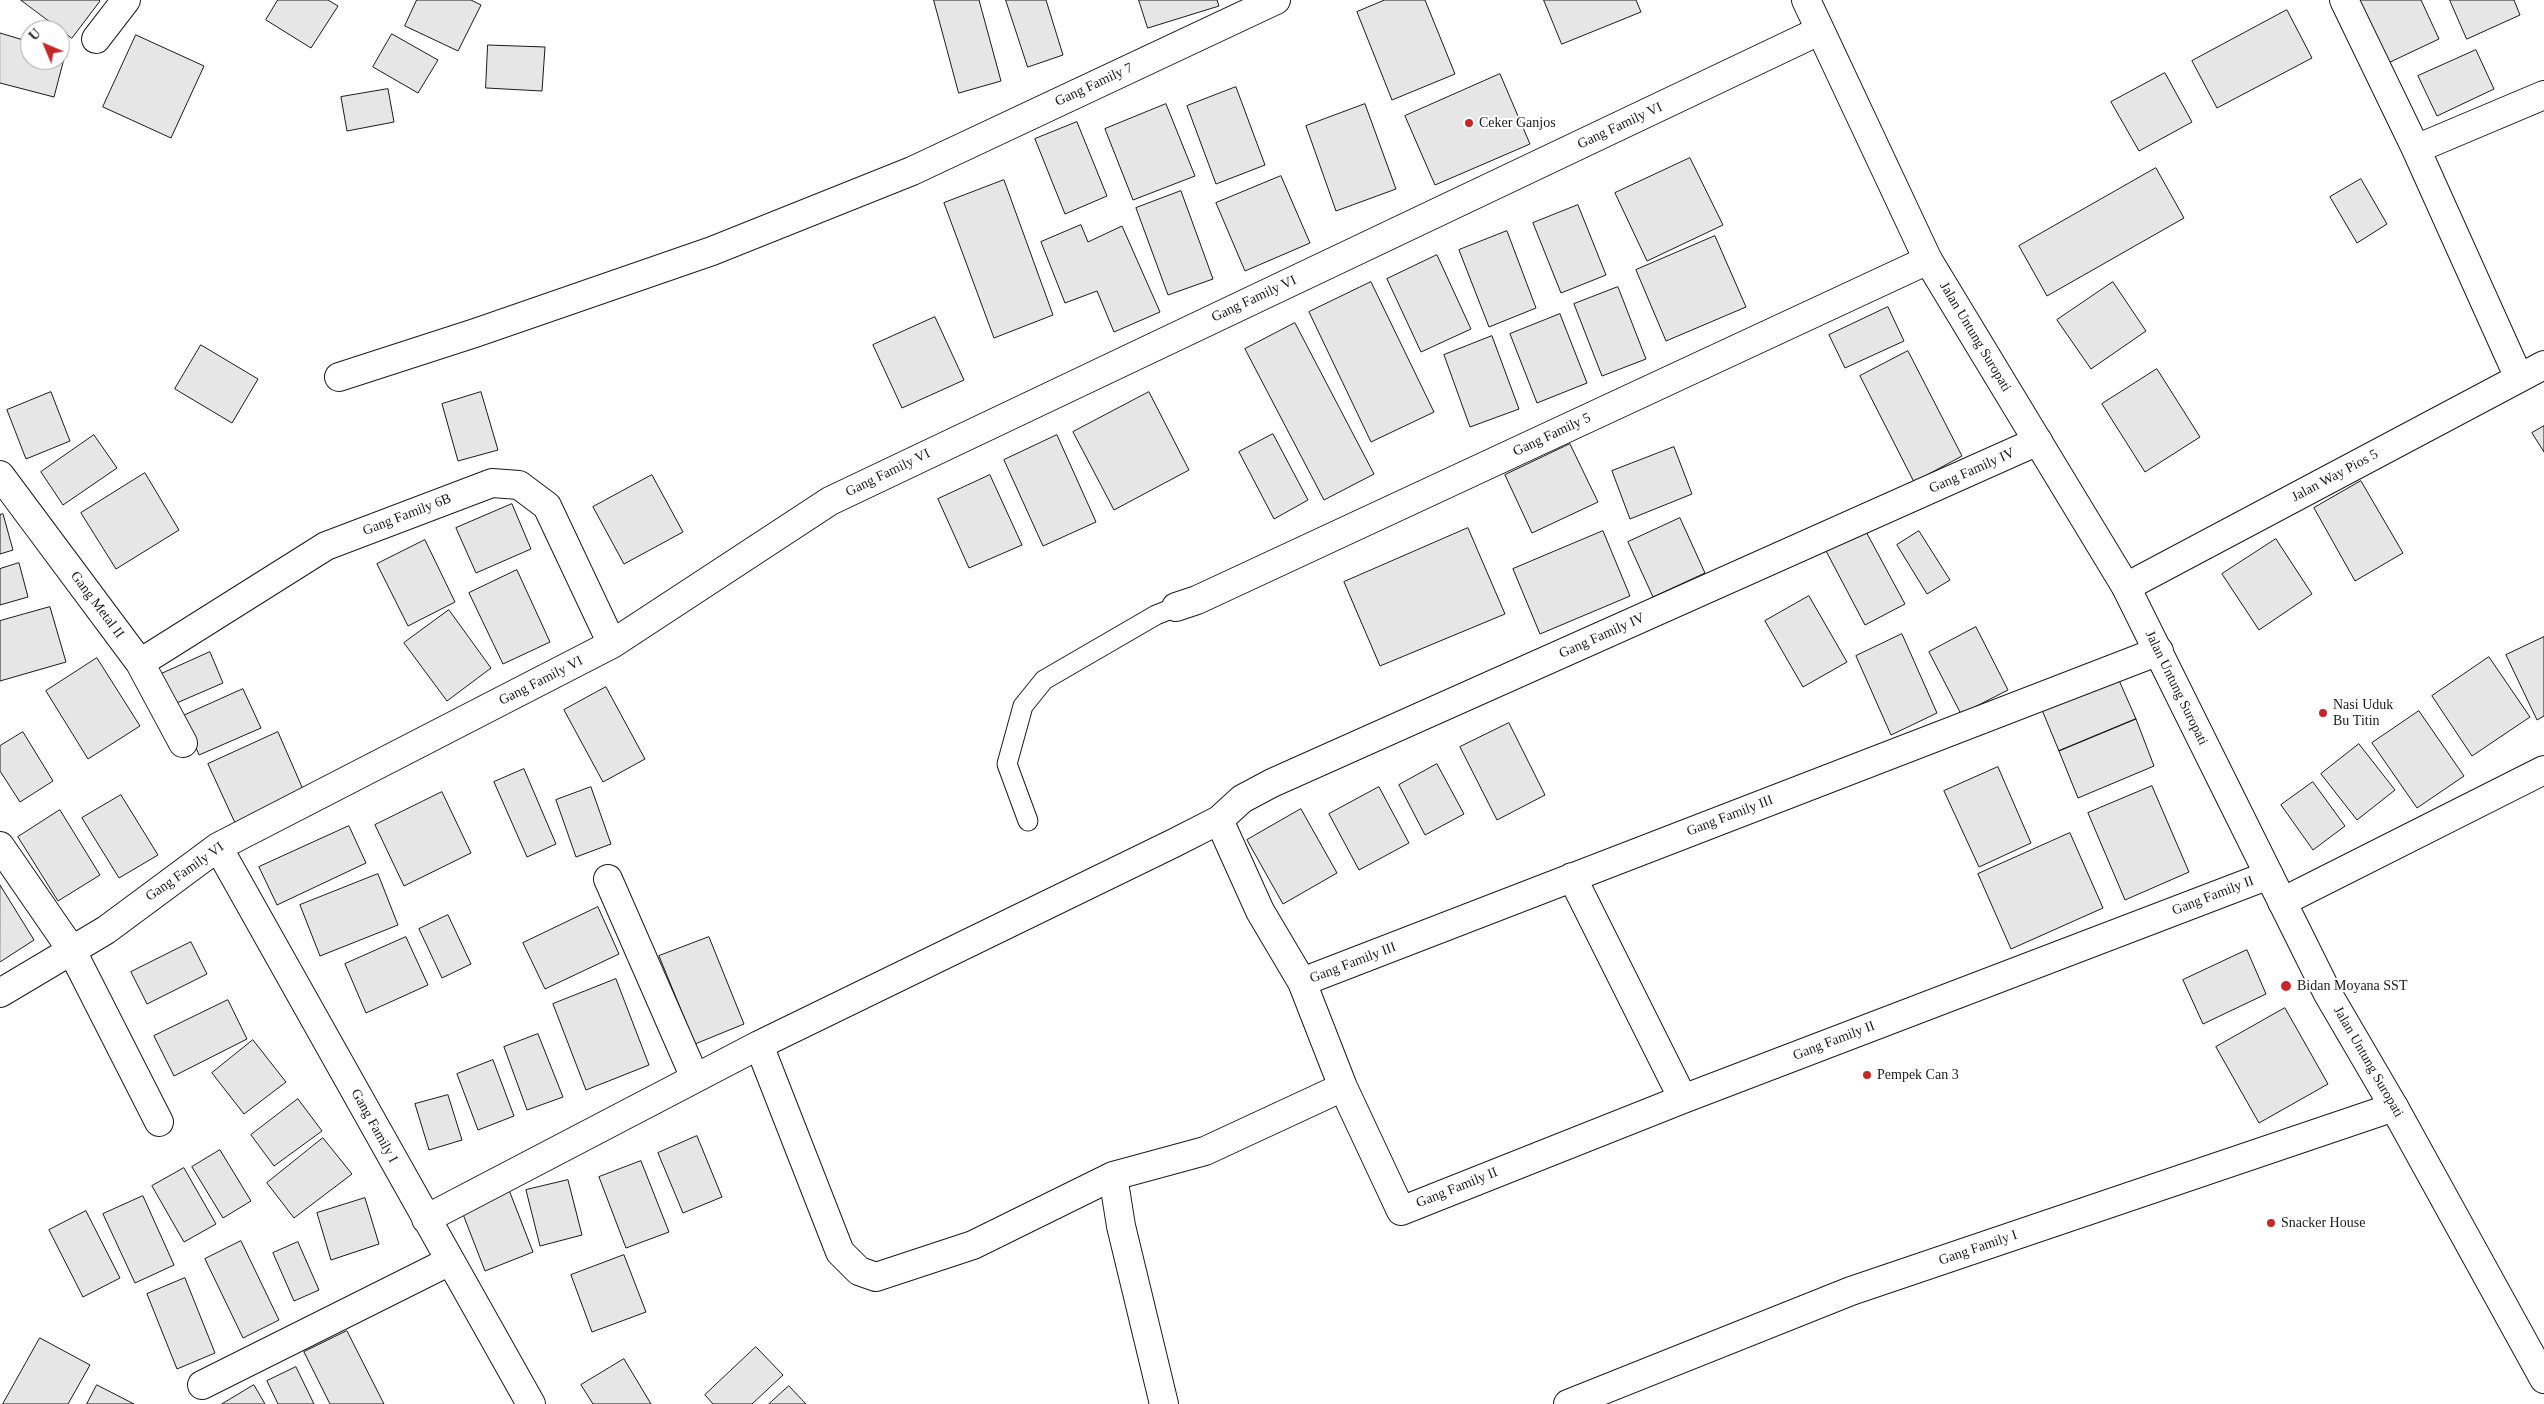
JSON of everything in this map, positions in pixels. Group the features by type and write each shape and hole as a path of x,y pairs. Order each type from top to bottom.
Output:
{"street":[{"path":"96,39 126,0"},
{"name":"Jalan Untung Suropati","path":"1806,0 1928,260 2126,587 2328,994 2394,1107 2544,1379"},
{"path":"2344,0 2416,149 2519,378"},
{"name":"Gang Family 7","path":"339,377 475,333 712,251 912,171 1268,1"},
{"name":"Gang Family VI","path":"0,993 71,949 106,930 218,847 612,644 830,501 1820,31"},
{"path":"2416,149 2544,95"},
{"name":"Gang Family 5","path":"1176,607 1197,600 1928,260"},
{"name":"Jalan Way Pios 5","path":"2126,587 2544,365"},
{"name":"Gang Family IV","path":"426,1218 759,1045 1219,820 1242,798 1272,783 2038,442"},
{"name":"Gang Metal II","path":"0,475 140,663 183,743"},
{"name":"Gang Family 6B","path":"140,663 326,546 492,483 520,485 547,506 612,644"},
{"name":"Gang Family III","path":"1302,982 2159,651"},
{"path":"2282,902 2544,770"},
{"path":"759,1045 840,1252 858,1271 876,1277 973,1245 1113,1176 1205,1150 1343,1088 1302,982 1260,911 1219,820"},
{"path":"0,846 71,949 159,1122"},
{"name":"Gang Family I","path":"218,847 531,1404"},
{"name":"Gang Family II","path":"1343,1088 1401,1211 1683,1099 2269,874"},
{"path":"1572,877 1683,1099"},
{"path":"608,879 695,1078"},
{"name":"Gang Family I","path":"1568,1404 1851,1291 2394,1107"},
{"path":"1113,1176 1124,1235 1164,1404"},
{"path":"202,1386 450,1261"}],"lane":[{"path":"1028,821 1007,764 1022,706 1044,680 1156,615 1176,607"}],"building":[{"path":"21,0 100,1 72,38 70,37 70,20 48,20"},
{"path":"278,0 328,0 338,6 311,48 266,20"},
{"path":"417,0 471,0 481,5 458,51 405,26"},
{"path":"934,0 979,0 1001,81 959,93"},
{"path":"1006,0 1046,0 1063,55 1028,67"},
{"path":"1139,0 1217,0 1219,6 1148,28"},
{"path":"1385,0 1425,0 1455,74 1392,100 1357,12"},
{"path":"1544,0 1636,0 1641,12 1562,44"},
{"path":"2356,0 2421,0 2439,39 2386,64"},
{"path":"2450,0 2514,0 2520,15 2467,39"},
{"path":"2287,10 2312,58 2217,108 2192,61"},
{"path":"0,33 20,39 20,70 61,70 54,97 0,83"},
{"path":"392,34 438,60 418,93 373,67"},
{"path":"136,35 204,66 171,138 103,107"},
{"path":"488,45 545,47 542,91 486,88"},
{"path":"2476,50 2494,89 2437,116 2418,76"},
{"path":"2165,73 2192,122 2139,151 2111,102"},
{"path":"1500,74 1530,144 1435,185 1405,116"},
{"path":"1236,87 1265,165 1216,184 1187,106"},
{"path":"388,89 394,122 347,131 341,97"},
{"path":"1166,104 1195,176 1133,200 1105,129"},
{"path":"1365,104 1396,189 1336,211 1306,126"},
{"path":"1077,122 1107,196 1065,214 1035,139"},
{"path":"1690,158 1723,225 1647,261 1615,193"},
{"path":"2156,168 2184,218 2047,296 2019,246"},
{"path":"1281,176 1310,243 1245,271 1216,203"},
{"path":"2361,179 2387,224 2357,243 2330,197"},
{"path":"1004,180 1053,315 994,338 944,203"},
{"path":"1181,191 1213,279 1168,295 1136,208"},
{"path":"1578,205 1606,275 1561,293 1533,223"},
{"path":"1081,225 1088,242 1122,226 1160,312 1114,332 1097,291 1065,303 1041,242"},
{"path":"1507,231 1536,308 1489,327 1459,250"},
{"path":"1715,236 1746,307 1666,341 1636,270"},
{"path":"1437,255 1471,329 1421,352 1387,279"},
{"path":"1371,282 1434,412 1371,442 1309,312"},
{"path":"2113,282 2146,331 2091,369 2057,320"},
{"path":"1618,287 1646,359 1602,376 1574,304"},
{"path":"1888,307 1904,341 1845,368 1829,335"},
{"path":"1560,314 1587,383 1537,403 1510,334"},
{"path":"935,317 964,380 902,408 873,345"},
{"path":"1295,323 1374,474 1324,500 1245,349"},
{"path":"1492,336 1519,409 1470,427 1444,355"},
{"path":"201,345 258,379 232,423 175,389"},
{"path":"1908,351 1962,456 1914,482 1860,376"},
{"path":"2157,369 2200,437 2145,472 2102,404"},
{"path":"51,392 70,441 26,459 7,410"},
{"path":"481,392 498,450 458,461 442,404"},
{"path":"1149,392 1189,470 1114,510 1073,432"},
{"path":"2544,426 2544,452 2532,433"},
{"path":"1273,434 1308,500 1274,519 1239,452"},
{"path":"94,435 117,468 63,505 41,472"},
{"path":"1057,435 1096,522 1043,546 1004,460"},
{"path":"1570,444 1598,502 1532,533 1505,475"},
{"path":"1674,447 1692,494 1630,519 1612,471"},
{"path":"145,473 179,530 116,569 81,513"},
{"path":"652,475 683,532 624,564 593,507"},
{"path":"990,475 1022,545 969,568 938,499"},
{"path":"2361,481 2403,553 2355,581 2314,508"},
{"path":"512,504 531,549 476,573 456,528"},
{"path":"3,514 13,550 0,554 0,515"},
{"path":"1680,518 1705,573 1653,597 1628,542"},
{"path":"1468,528 1505,614 1380,666 1344,582"},
{"path":"1864,528 1905,604 1865,625 1825,549"},
{"path":"1603,531 1630,596 1540,634 1513,569"},
{"path":"1919,531 1950,580 1927,594 1897,545"},
{"path":"2276,539 2312,594 2259,630 2222,574"},
{"path":"425,540 455,602 408,626 377,564"},
{"path":"19,563 28,597 0,605 0,569"},
{"path":"517,570 550,642 503,664 469,593"},
{"path":"1809,596 1847,662 1803,687 1765,621"},
{"path":"50,607 66,662 0,681 0,621"},
{"path":"449,610 491,668 447,701 404,643"},
{"path":"1976,627 2008,690 1961,714 1929,652"},
{"path":"1902,634 1937,713 1891,735 1856,656"},
{"path":"2544,637 2544,716 2537,720 2506,655"},
{"path":"210,652 223,683 172,705 159,675"},
{"path":"2489,657 2530,717 2472,756 2432,696"},
{"path":"97,658 140,726 88,759 46,691"},
{"path":"2118,678 2136,719 2059,751 2042,710"},
{"path":"606,687 645,759 603,782 564,710"},
{"path":"243,689 261,728 199,755 183,716"},
{"path":"2419,711 2464,776 2417,808 2372,743"},
{"path":"2136,719 2154,766 2078,798 2059,751"},
{"path":"1509,723 1545,795 1497,820 1460,747"},
{"path":"23,732 53,781 20,802 0,771 0,746"},
{"path":"278,732 305,794 236,825 208,764"},
{"path":"2359,744 2395,790 2357,820 2321,774"},
{"path":"1437,764 1464,814 1425,835 1399,785"},
{"path":"1998,767 2031,843 1979,867 1944,791"},
{"path":"524,769 556,844 527,857 494,782"},
{"path":"2313,782 2345,826 2313,850 2281,805"},
{"path":"2152,786 2189,872 2125,900 2088,813"},
{"path":"591,787 611,844 576,857 556,800"},
{"path":"1379,787 1409,843 1359,870 1329,814"},
{"path":"442,792 471,853 404,886 375,825"},
{"path":"121,795 158,855 119,878 82,818"},
{"path":"1301,809 1337,873 1283,904 1247,840"},
{"path":"60,810 100,875 58,901 18,837"},
{"path":"349,826 366,863 277,905 259,867"},
{"path":"2070,833 2103,908 2011,949 1978,874"},
{"path":"378,874 398,925 320,956 300,905"},
{"path":"0,885 34,940 0,962"},
{"path":"598,907 619,954 545,989 523,943"},
{"path":"448,915 471,964 442,978 419,929"},
{"path":"406,937 428,985 366,1013 345,964"},
{"path":"709,937 744,1024 695,1044 659,956"},
{"path":"191,942 207,974 147,1004 131,972"},
{"path":"2247,950 2266,994 2203,1024 2183,980"},
{"path":"616,979 649,1065 586,1090 553,1004"},
{"path":"228,1000 247,1039 174,1076 154,1036"},
{"path":"2285,1008 2328,1084 2259,1123 2216,1047"},
{"path":"538,1034 563,1097 527,1110 504,1047"},
{"path":"253,1040 286,1082 244,1114 212,1073"},
{"path":"493,1060 514,1116 478,1130 457,1074"},
{"path":"448,1095 462,1140 429,1150 415,1104"},
{"path":"298,1099 322,1131 274,1166 251,1135"},
{"path":"697,1136 722,1197 683,1213 658,1153"},
{"path":"323,1138 352,1174 294,1218 267,1183"},
{"path":"220,1150 251,1201 223,1218 192,1167"},
{"path":"641,1161 669,1232 626,1248 599,1177"},
{"path":"184,1168 216,1224 184,1242 152,1186"},
{"path":"568,1180 582,1235 540,1246 526,1190"},
{"path":"509,1190 533,1252 485,1271 461,1209"},
{"path":"143,1196 174,1265 135,1283 103,1214"},
{"path":"365,1198 379,1244 331,1260 317,1213"},
{"path":"86,1211 120,1278 83,1297 49,1230"},
{"path":"241,1241 279,1320 243,1338 205,1259"},
{"path":"298,1242 319,1290 294,1301 273,1253"},
{"path":"624,1255 646,1312 592,1332 571,1275"},
{"path":"185,1278 215,1353 177,1369 147,1294"},
{"path":"347,1331 384,1404 330,1404 304,1352"},
{"path":"40,1338 90,1365 68,1404 3,1404"},
{"path":"756,1347 783,1375 752,1404 713,1404 705,1395"},
{"path":"624,1359 651,1404 593,1404 581,1385"},
{"path":"296,1367 314,1404 278,1404 267,1381"},
{"path":"97,1385 134,1404 87,1404"},
{"path":"254,1385 265,1404 222,1404"},
{"path":"789,1386 806,1404 769,1404"}],"place":[{"name":"Ceker Ganjos","path":"1469,123"},
{"name":"Nasi Uduk Bu Titin","path":"2323,713"},
{"name":"Bidan Moyana SST","path":"2286,986"},
{"name":"Pempek Can 3","path":"1867,1075"},
{"name":"Snacker House","path":"2271,1223"}]}
